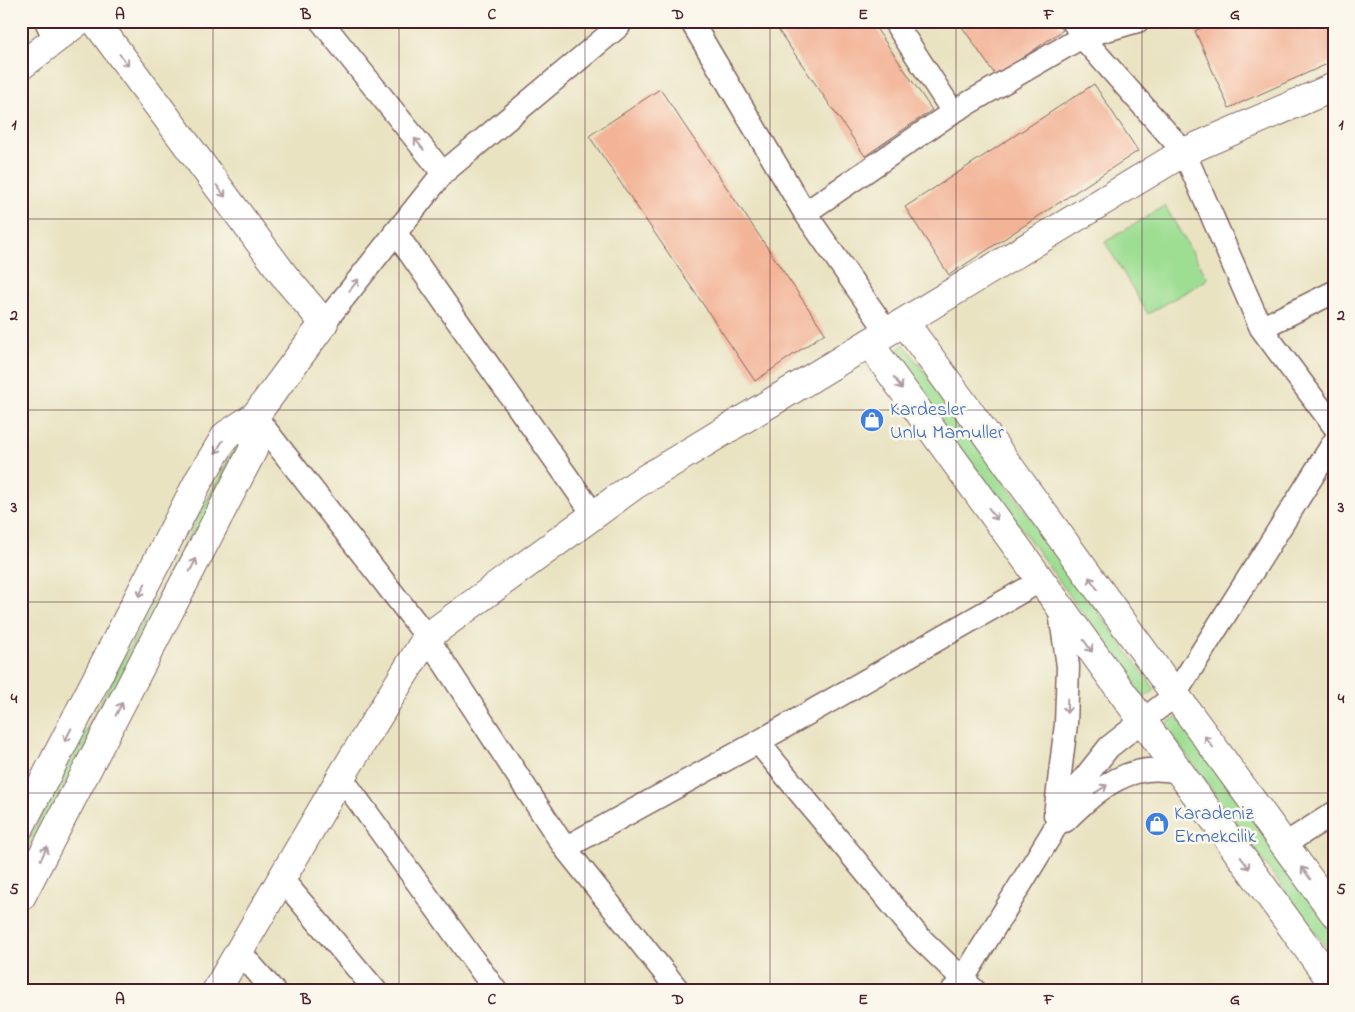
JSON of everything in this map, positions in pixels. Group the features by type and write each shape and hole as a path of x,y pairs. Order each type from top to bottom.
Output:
{"main road":[{"path":"21,66 50,31 79,21"},
{"path":"21,825 199,480 226,435 255,416 324,323 286,278 95,21"},
{"path":"216,991 238,950 341,777 427,637 635,485 1184,152 1334,87"},
{"path":"887,333 1040,581 1334,985"},
{"path":"887,333 1174,696 1285,844 1334,913"},
{"path":"21,897 253,450 255,416"}],"street":[{"path":"321,21 443,173"},
{"path":"691,21 805,213 887,333"},
{"path":"894,21 953,112"},
{"path":"805,213 1077,29 1138,21"},
{"path":"324,323 443,173 620,23"},
{"path":"1077,29 1184,152 1261,328 1334,426"},
{"path":"396,232 594,515"},
{"path":"1261,328 1334,292"},
{"path":"255,416 427,637 565,848 676,990"},
{"path":"758,742 918,936 964,987 1052,834 1074,791 1109,747 1174,696 1334,442"},
{"path":"565,848 758,742 1040,581"},
{"path":"1052,834 1060,782 1068,666 1059,606"},
{"path":"1052,834 1098,790 1131,772 1163,768 1181,773"},
{"path":"341,777 486,988"},
{"path":"1285,844 1334,813"},
{"path":"281,878 376,991"},
{"path":"238,950 274,991"}],"green space":[{"path":"1165,206 1208,279 1148,314 1105,242"},
{"path":"904,344 1155,690 1144,698 1016,521 890,355"},
{"path":"239,440 246,444 21,869 21,854"},
{"path":"1177,716 1334,933 1334,959 1165,725"}],"building":[{"path":"772,21 871,21 932,110 865,156"},
{"path":"958,21 1056,21 1063,30 996,76"},
{"path":"1216,21 1334,21 1334,61 1229,108 1195,31"},
{"path":"1094,84 1138,151 949,275 905,207"},
{"path":"660,89 825,333 755,381 589,136"}],"place":[{"name":"Kardesler Unlu Mamuller","path":"872,420"},
{"name":"Karadeniz Ekmekcilik","path":"1157,824"}]}
